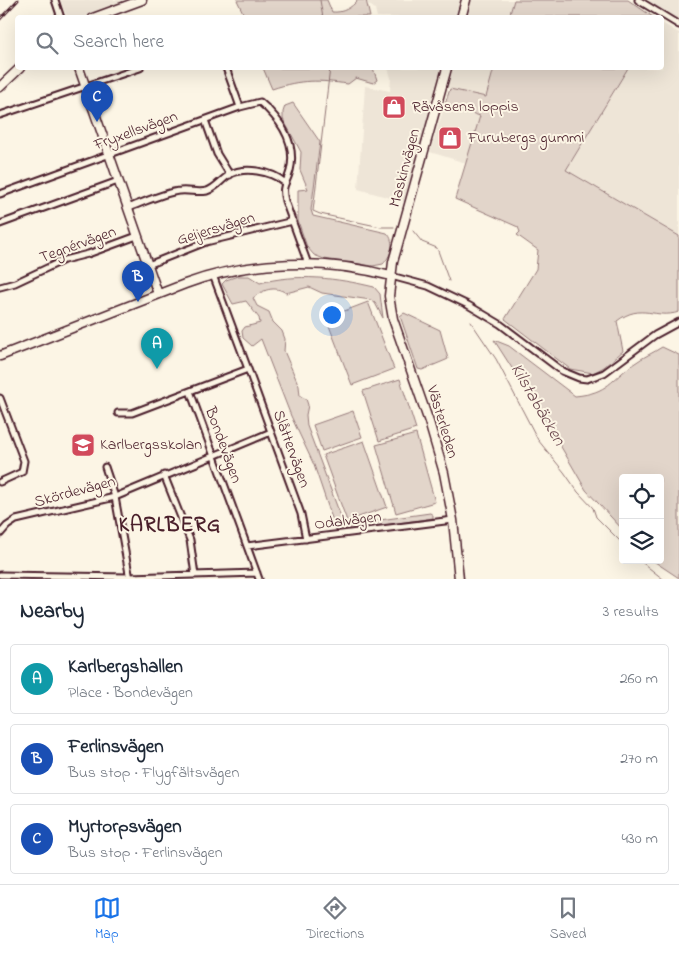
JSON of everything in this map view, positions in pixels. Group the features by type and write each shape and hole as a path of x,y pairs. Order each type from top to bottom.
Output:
{"street":[{"path":"55,0 60,15"},
{"path":"101,15 142,0"},
{"path":"462,15 466,0"},
{"path":"638,0 663,15"},
{"path":"664,16 679,25"},
{"path":"0,87 18,70"},
{"path":"80,70 158,294"},
{"path":"0,115 134,70"},
{"path":"227,70 240,107"},
{"name":"Maskinvägen","path":"391,276 393,262 446,70"},
{"name":"Fryxellsvägen","path":"0,194 240,107 260,102 275,116 290,144 289,173 284,182"},
{"path":"205,120 218,154 230,175"},
{"path":"128,208 179,191 199,192 208,190 237,172 256,172 278,176 284,182 283,192 285,201 308,264"},
{"path":"0,224 118,181"},
{"name":"Geijersvägen","path":"148,265 206,242 292,221"},
{"name":"Tegnérvägen","path":"0,288 64,260 88,254 137,236"},
{"path":"0,356 158,294 213,275 271,265 308,264 344,266 428,286 468,305 493,320 562,370 579,378 587,379 604,373 656,335 679,322"},
{"name":"Slåttervägen","path":"213,275 301,514 306,539"},
{"name":"Västerleden","path":"391,276 389,296 391,311 433,434 444,473 453,520 459,579"},
{"path":"190,391 248,369"},
{"name":"Bondevägen","path":"118,413 132,412 190,391 258,576"},
{"path":"0,398 24,461 22,472 0,482"},
{"name":"Skördevägen","path":"0,534 6,526 16,520 115,497 271,432"},
{"path":"105,467 115,497 130,578"},
{"path":"164,475 190,540 194,574"},
{"name":"Odalvägen","path":"247,546 453,520"},
{"path":"0,575 121,578 194,574 258,576"}],"shaded area":[{"path":"60,0 131,0 90,15 66,15"},
{"path":"237,0 327,0 332,12 340,12 358,0 366,0 370,15 244,15"},
{"path":"366,0 463,0 459,15 376,15 375,9"},
{"path":"470,0 514,0 510,15 466,15"},
{"path":"514,0 628,0 650,15 510,15"},
{"path":"643,0 679,0 679,23"},
{"path":"664,24 679,33 679,236 566,170 627,70 664,70"},
{"path":"264,70 374,70 377,80 373,83 356,78 348,84 319,81 301,82 272,89"},
{"path":"389,70 443,70 405,202 358,189 365,86 390,91 391,78"},
{"path":"451,70 493,70 486,97 447,87"},
{"path":"493,70 627,70 566,170 679,236 679,312 670,314 634,313 626,315 617,321 623,351 604,367 593,373 570,369 505,319 536,269 538,250 517,235 520,232 518,227 455,199 480,116 445,104 450,89 486,97"},
{"path":"293,103 320,142 311,210 313,216 387,233 392,245 388,257 383,264 373,266 324,259 314,255 307,247 298,221 298,190 308,189 300,170 301,152 283,119 285,106"},
{"path":"445,104 480,116 466,163 430,152"},
{"path":"238,276 249,276 260,283 303,277 331,279 374,287 380,294 383,318 375,303 371,300 322,293 309,287 286,293 273,289 260,293 253,298 257,306 269,312 273,322 282,331 285,339 284,351 299,386 300,396 306,399 308,405 306,415 307,426 344,525 430,513 433,515 433,518 342,531 336,530 314,465 291,416 261,339 252,346 243,338 242,331 245,327 260,323 259,318 246,301 233,304 222,284 226,280"},
{"path":"368,302 394,369 352,385 326,318"},
{"path":"404,313 440,330 448,359 422,370 418,369 400,316"},
{"path":"494,340 509,346 575,396 602,389 638,361 662,347 679,355 679,578 658,564 664,564 664,474 619,474 619,526 586,490 549,426"},
{"path":"400,379 416,429 379,441 363,391"},
{"path":"353,411 362,437 322,451 313,425"},
{"path":"416,434 435,502 396,513 376,445"},
{"path":"364,441 387,507 347,521 323,455"}],"waterway":[{"name":"Kilstabäcken","path":"320,0 322,15"},
{"name":"Kilstabäcken","path":"330,70 313,211 381,227 394,227"},
{"name":"Kilstabäcken","path":"413,231 422,242 437,248 449,281"},
{"name":"Kilstabäcken","path":"471,322 496,359 538,440 578,492 593,508 596,517 619,540"},
{"name":"Kilstabäcken","path":"644,564 663,579"}],"railway":[{"path":"0,19 18,0"}],"place":[{"name":"Rävåsens loppis","path":"394,107"},
{"name":"Myrtorpsvägen","path":"97,122"},
{"name":"Furubergs gummi","path":"450,138"},
{"name":"Ferlinsvägen","path":"138,302"},
{"name":"Karlbergshallen","path":"157,369"},
{"name":"Karlbergsskolan","path":"83,445"}],"district":[{"name":"KARLBERG","path":"170,526"}]}
